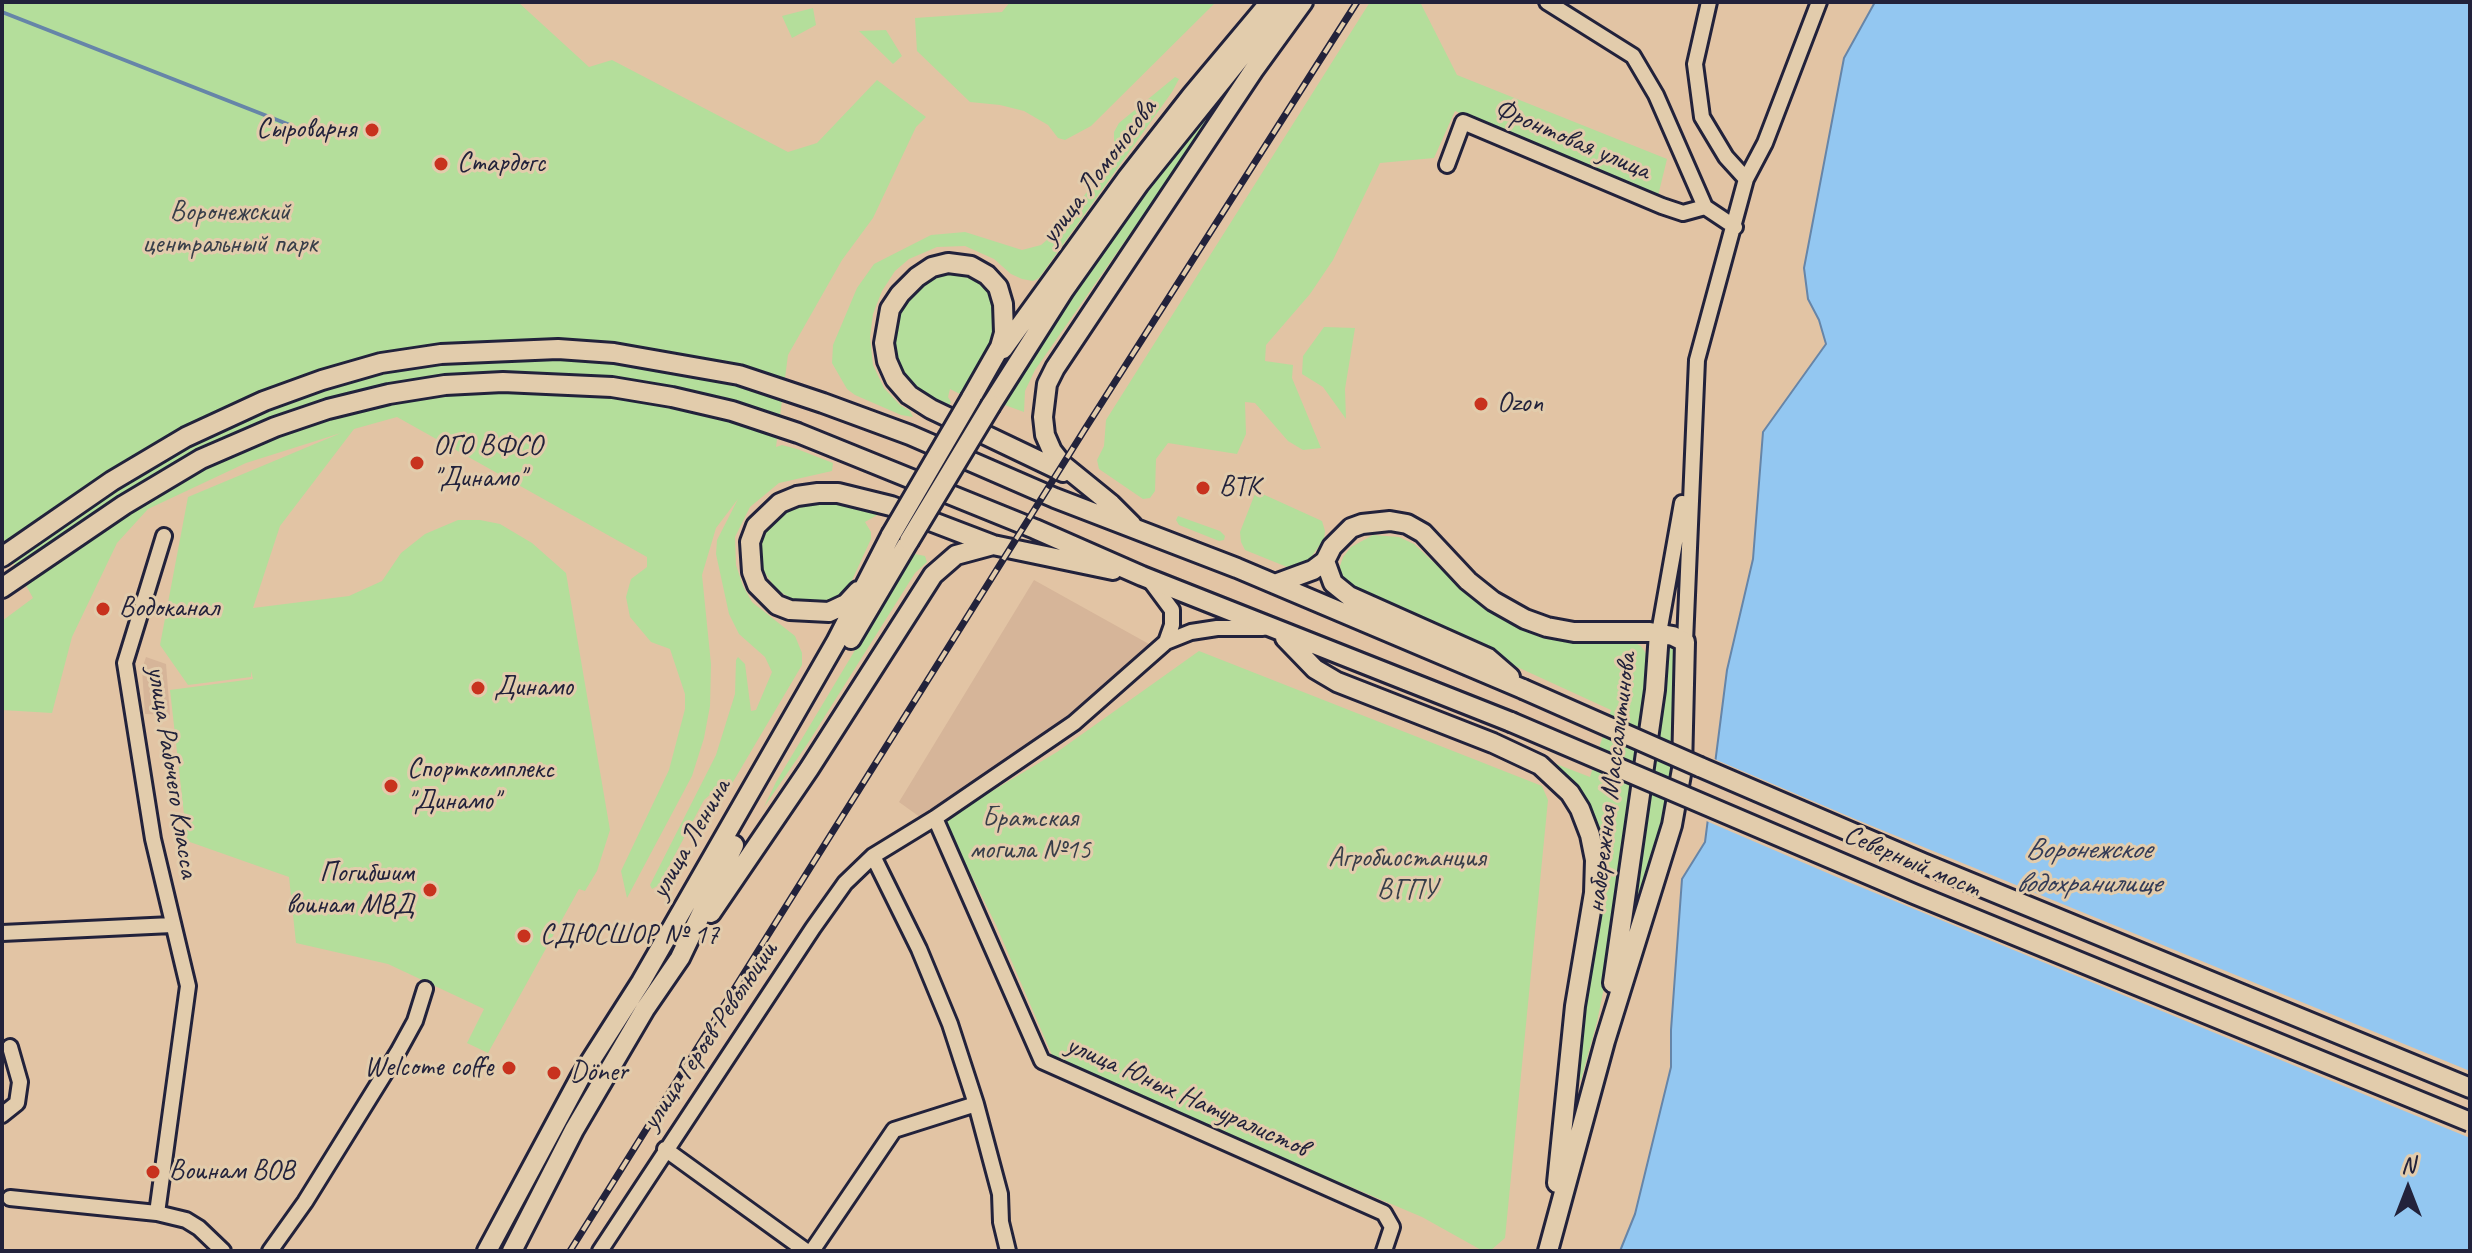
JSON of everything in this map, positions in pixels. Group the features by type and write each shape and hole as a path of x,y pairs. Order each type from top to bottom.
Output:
{"main road":[{"name":"улица Ломоносова","path":"980,380 1127,178 1270,2"},
{"path":"900,538 991,405 1064,290 1139,184 1285,2"},
{"path":"1137,530 1052,451 1045,435 1043,400 1047,384 1236,97 1303,2"},
{"path":"900,538 971,398 980,380 1000,347 1004,333 1005,313 998,287 987,275 971,266 956,263 932,267 905,288 888,317 885,351 895,379 909,395 931,409 1080,480"},
{"name":"Северный мост","path":"2,557 112,481 186,437 322,380 381,363 441,354 558,349 614,353 739,375 910,435 1027,486 1275,584 1923,863 2470,1088"},
{"path":"2,588 124,505 201,459 275,427 328,409 389,394 445,385 503,382 558,383 672,397 732,411 798,433 1146,577"},
{"path":"868,580 846,604 829,612 790,610 777,605 757,585 752,572 750,542 756,526 780,503 797,496 838,493 891,506 993,545 1146,577"},
{"path":"1275,584 1313,570 1325,561 1332,547 1351,528 1374,522 1407,524 1423,533 1468,581 1493,601 1525,619 1574,632 1659,633"},
{"name":"улица Ленина","path":"512,1251 637,1005 769,761 868,580 900,538"},
{"name":"улица Ленина","path":"487,1251 581,1076 637,1005 680,958 728,854 900,538"},
{"path":"680,958 809,769 933,575 956,555 993,545"},
{"path":"1325,561 1333,583 1349,596 1488,658 1523,689"},
{"name":"Северный мост","path":"1146,577 1511,722 1914,894 2470,1122"},
{"path":"1273,629 1315,669 1337,682 1493,743 1540,765 1570,793 1580,809 1595,860 1594,893 1575,1006 1548,1249"},
{"name":"набережная Массалитинова","path":"1548,1249 1605,1041 1675,813 1685,722 1685,642 1659,633 1655,690 1605,1041"}],"street":[{"name":"Фронтовая улица","path":"1447,165 1463,122 1662,206 1683,213 1705,207 1656,95 1633,56 1547,2"},
{"path":"1709,2 1695,64 1702,117 1726,157 1746,179"},
{"path":"1685,642 1697,360 1746,179 1765,143 1819,2"},
{"path":"1705,207 1735,227"},
{"path":"1659,633 1691,460"},
{"name":"улица Рабочего Класса","path":"157,1213 188,986 153,839 125,663 164,536"},
{"path":"1146,577 1172,610 1172,625 1166,642"},
{"path":"1166,642 1191,632 1217,628 1273,629"},
{"name":"улица Героев Революции","path":"600,1251 665,1149 845,883 873,856 935,818 1074,723 1166,642"},
{"name":"улица Юных Натуралистов","path":"935,818 1042,1061 1384,1213 1392,1227 1384,1251"},
{"path":"873,856 919,949 950,1024 1000,1194 1001,1222 1008,1251"},
{"path":"2,933 161,928 172,925"},
{"path":"270,1251 305,1202 398,1052 415,1021 425,989"},
{"path":"2,1115 17,1103 19,1092 20,1082 10,1047"},
{"path":"665,1149 809,1251 894,1130 976,1104"},
{"path":"10,1198 157,1213 186,1220 223,1251"}],"shaded area":[{"path":"1034,580 1149,644 1040,740 924,820 899,802"},
{"path":"146,657 166,664 170,715 145,714 142,669"}],"green space":[{"name":"Воронежский центральный парк","path":"2,2 518,2 589,67 612,60 788,152 817,143 877,80 926,117 916,127 873,218 842,260 788,355 776,447 782,445 797,449 833,463 832,471 779,483 750,507 735,537 736,565 743,586 752,602 795,636 802,653 802,665 727,792 711,794 704,800 659,885 652,889 650,885 716,755 735,694 736,660 738,657 745,664 751,711 756,710 772,672 765,657 739,634 729,614 716,554 717,540 738,499 716,528 702,575 711,664 710,706 704,738 692,776 627,898 621,871 669,770 685,709 685,694 670,649 651,642 630,617 626,597 631,579 647,567 647,557 397,417 354,429 280,526 253,608 349,596 382,581 401,553 425,534 458,520 500,524 532,543 566,573 610,830 597,871 585,891 579,889 488,1053 467,1043 484,1009 388,964 296,943 289,877 187,841 170,690 253,679 251,671 251,677 188,685 160,645 188,497 341,433 246,463 148,509 117,543 72,637 52,713 2,710 2,621 33,598 2,542"},
{"path":"1010,2 1216,2 1091,126 1065,140 1058,138 1048,125 1024,111 970,102 917,51 915,18 1002,12"},
{"path":"1370,2 1420,2 1457,75 1667,159 1658,196 1455,111 1434,158 1380,163 1333,260 1310,294 1266,345 1265,361 1293,365 1292,378 1321,448 1303,450 1288,441 1255,403 1245,402 1246,434 1237,454 1168,443 1156,459 1155,491 1150,498 1143,499 1099,469 1097,460 1104,446 1106,420"},
{"path":"813,8 816,25 792,38 782,16"},
{"path":"886,30 902,56 893,64 859,31"},
{"path":"1265,40 1035,370 1025,391 1024,412 1002,404 1043,336 1094,263 1198,121"},
{"path":"1175,77 1179,79 1172,92 1039,278 1033,281 1022,279 994,259 965,246 937,247 909,259 895,271 882,291 873,314 870,337 873,365 884,388 913,417 901,415 847,389 832,363 833,345 857,288 874,264 931,235 965,232 1022,250 1041,245 1061,228 1114,154 1114,132 1119,123"},
{"path":"940,272 967,272 986,284 993,295 997,320 988,346 960,394 950,389 948,397 951,402 947,411 907,380 895,352 894,333 897,318 907,298 921,283"},
{"path":"1324,327 1355,328 1345,389 1346,419 1323,387 1302,374 1303,356"},
{"path":"1256,491 1322,521 1324,539 1309,560 1287,567 1245,550 1240,532"},
{"path":"809,501 850,502 884,511 865,522 871,539 847,591 842,596 817,602 793,600 776,589 764,572 760,553 764,535 778,515"},
{"path":"1178,516 1220,531 1225,536 1224,540 1219,541 1179,525 1176,520"},
{"path":"1373,535 1399,537 1414,544 1472,598 1514,626 1562,640 1635,643 1649,658 1607,973 1581,1080 1577,1080 1582,1021 1602,901 1604,862 1598,826 1579,788 1550,764 1590,777 1611,710 1393,610 1342,583 1340,566 1343,557 1351,547"},
{"path":"915,554 925,556 927,562 915,573 764,807 776,782"},
{"path":"1668,644 1675,650 1676,657 1675,762 1667,819 1626,957"},
{"path":"1199,651 1542,786 1548,800 1505,1238 1490,1251 1483,1251 1422,1217 1055,1062 996,925 944,820 1057,752"}],"water":[{"name":"Воронежское водохранилище","path":"1875,2 2470,2 2470,1251 1620,1251 1635,1214 1671,1067 1682,879 1705,842 1727,670 1753,559 1763,432 1826,344 1819,320 1808,299 1804,268 1844,58"}],"pier":[{"path":"1712,758 2470,1071 2470,1138 1704,820"}],"waterway":[{"path":"2,12 290,125"}],"railway":[{"path":"570,1251 1085,429 1357,2"}],"place":[{"name":"Сыроварня","path":"372,130"},
{"name":"Стардогс","path":"441,164"},
{"name":"Ozon","path":"1481,404"},
{"name":"ОГО ВФСО \"Динамо\"","path":"417,463"},
{"name":"ВТК","path":"1203,488"},
{"name":"Водоканал","path":"103,609"},
{"name":"Динамо","path":"478,688"},
{"name":"Спорткомплекс \"Динамо\"","path":"391,786"},
{"name":"Погибшим воинам МВД","path":"430,890"},
{"name":"СДЮСШОР № 17","path":"524,936"},
{"name":"Welcome coffe","path":"509,1068"},
{"name":"Döner","path":"554,1073"},
{"name":"Воинам ВОВ","path":"153,1172"}],"park label":[{"name":"Братская могила №15","path":"1030,835"},
{"name":"Агробиостанция ВГПУ","path":"1407,875"}]}
